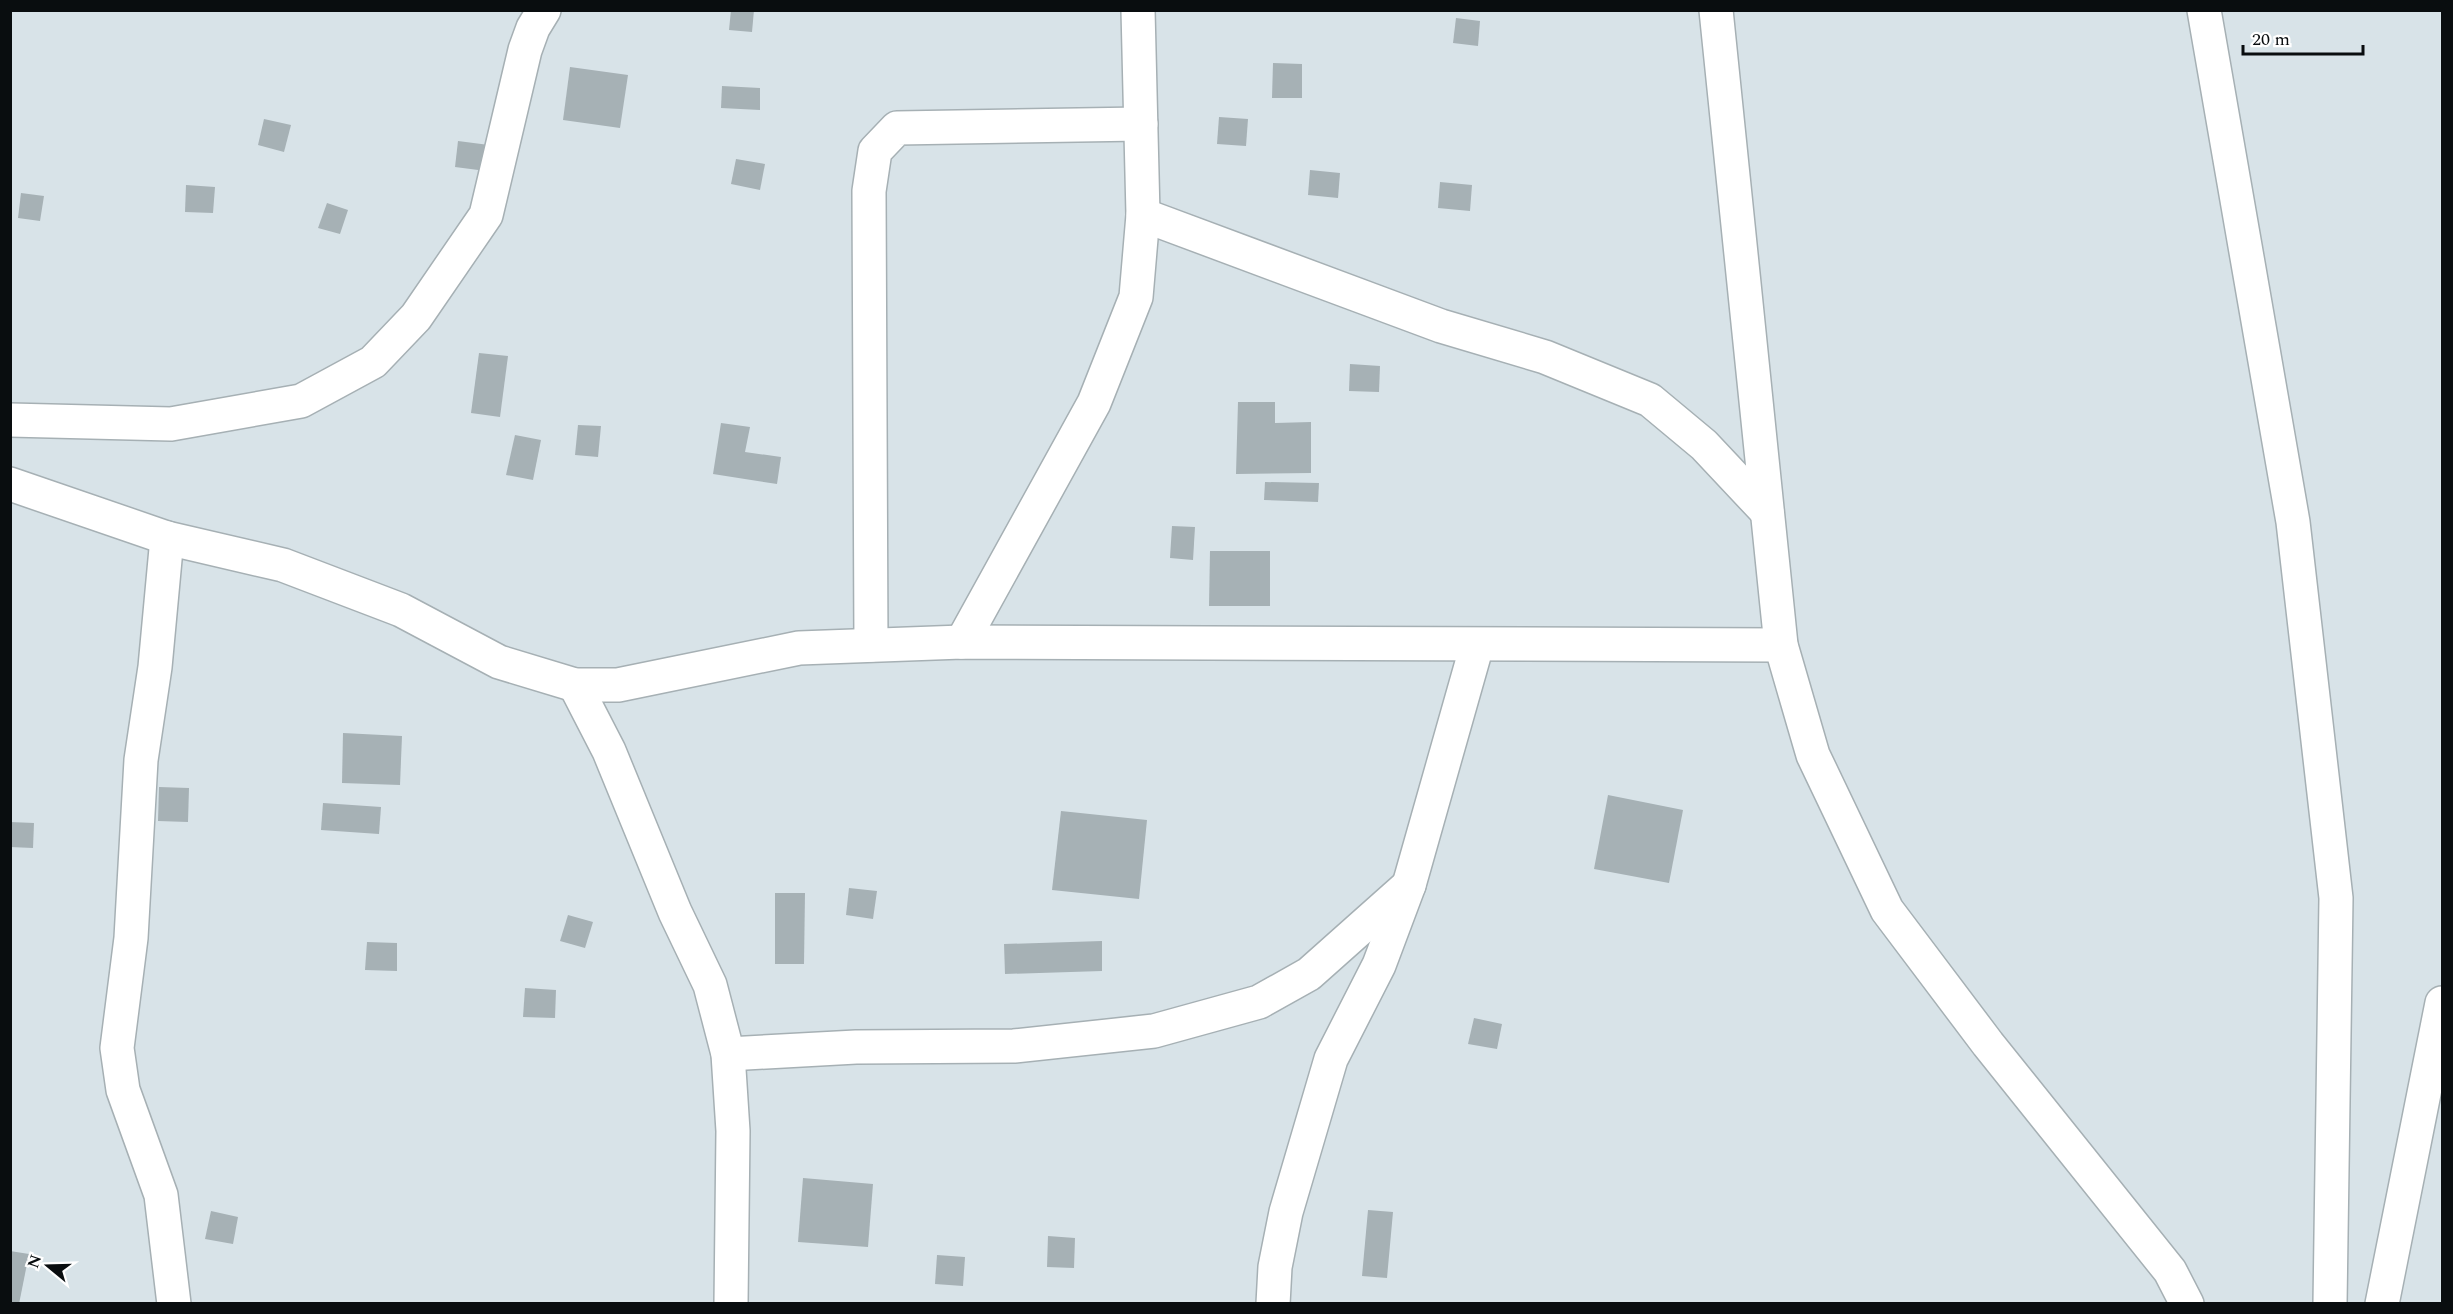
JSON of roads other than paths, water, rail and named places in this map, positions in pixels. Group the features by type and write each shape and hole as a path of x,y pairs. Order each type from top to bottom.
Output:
{"street":[{"path":"10,420 171,424 301,401 373,362 416,317 486,215 525,50 533,28 544,10"},
{"path":"962,642 1094,403 1136,297 1143,215 1138,10"},
{"path":"1716,10 1781,645 1813,754 1887,910 1988,1044 2170,1271 2187,1304"},
{"path":"2204,10 2293,522 2336,898 2330,1304"},
{"path":"871,645 869,191 875,151 897,128 1141,124"},
{"path":"1143,215 1441,326 1545,357 1650,400 1704,445 1767,512"},
{"path":"10,484 167,538 283,565 400,610 499,662 575,685 618,685 799,648 871,645 962,642 1781,645"},
{"path":"167,538 155,667 141,759 131,938 117,1048 123,1090 161,1195 174,1304"},
{"path":"1273,1304 1275,1267 1286,1212 1332,1059 1379,965 1409,885 1477,645"},
{"path":"575,685 609,751 675,912 710,985 728,1054 733,1131 731,1304"},
{"path":"728,1054 856,1047 1014,1046 1154,1031 1259,1002 1309,975 1409,885"},
{"path":"2382,1304 2442,1003"}]}
